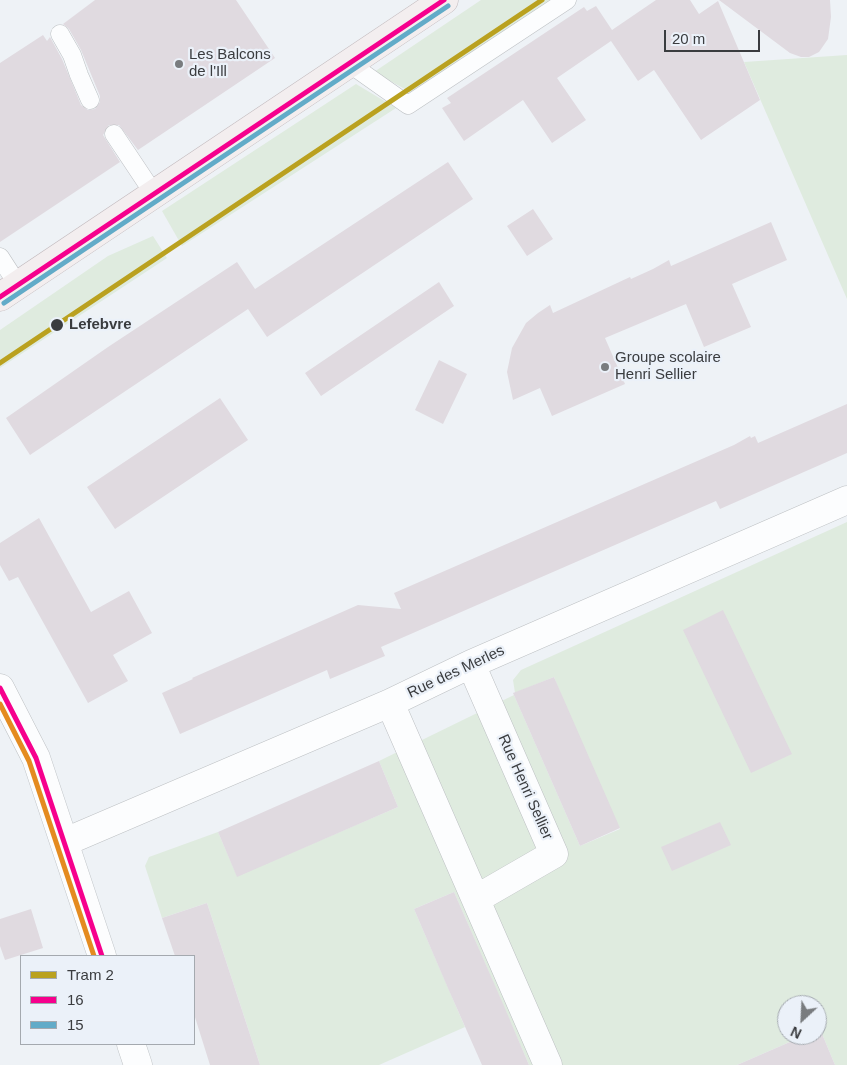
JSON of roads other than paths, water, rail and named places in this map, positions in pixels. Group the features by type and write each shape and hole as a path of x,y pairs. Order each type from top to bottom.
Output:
{"main road":[{"path":"9,291 444,0"}],"street":[{"name":"Rue des Merles","path":"65,842 390,703 471,664 847,500"},
{"name":"Rue Henri Sellier","path":"471,664 554,854 476,899"},
{"path":"0,688 36,758 102,955"},
{"path":"390,703 548,1065"},
{"path":"131,1045 138,1065"}],"lane":[{"path":"350,64 408,105 567,0"},
{"path":"60,34 72,55 78,75 90,100"},
{"path":"114,134 154,194"},
{"path":"0,257 9,291"}],"tram line":[{"name":"2","path":"0,363 542,0"}],"place":[{"name":"Les Balcons de l'Ill","path":"179,64"},
{"name":"Lefebvre","path":"57,325"},
{"name":"Groupe scolaire Henri Sellier","path":"605,367"}]}
